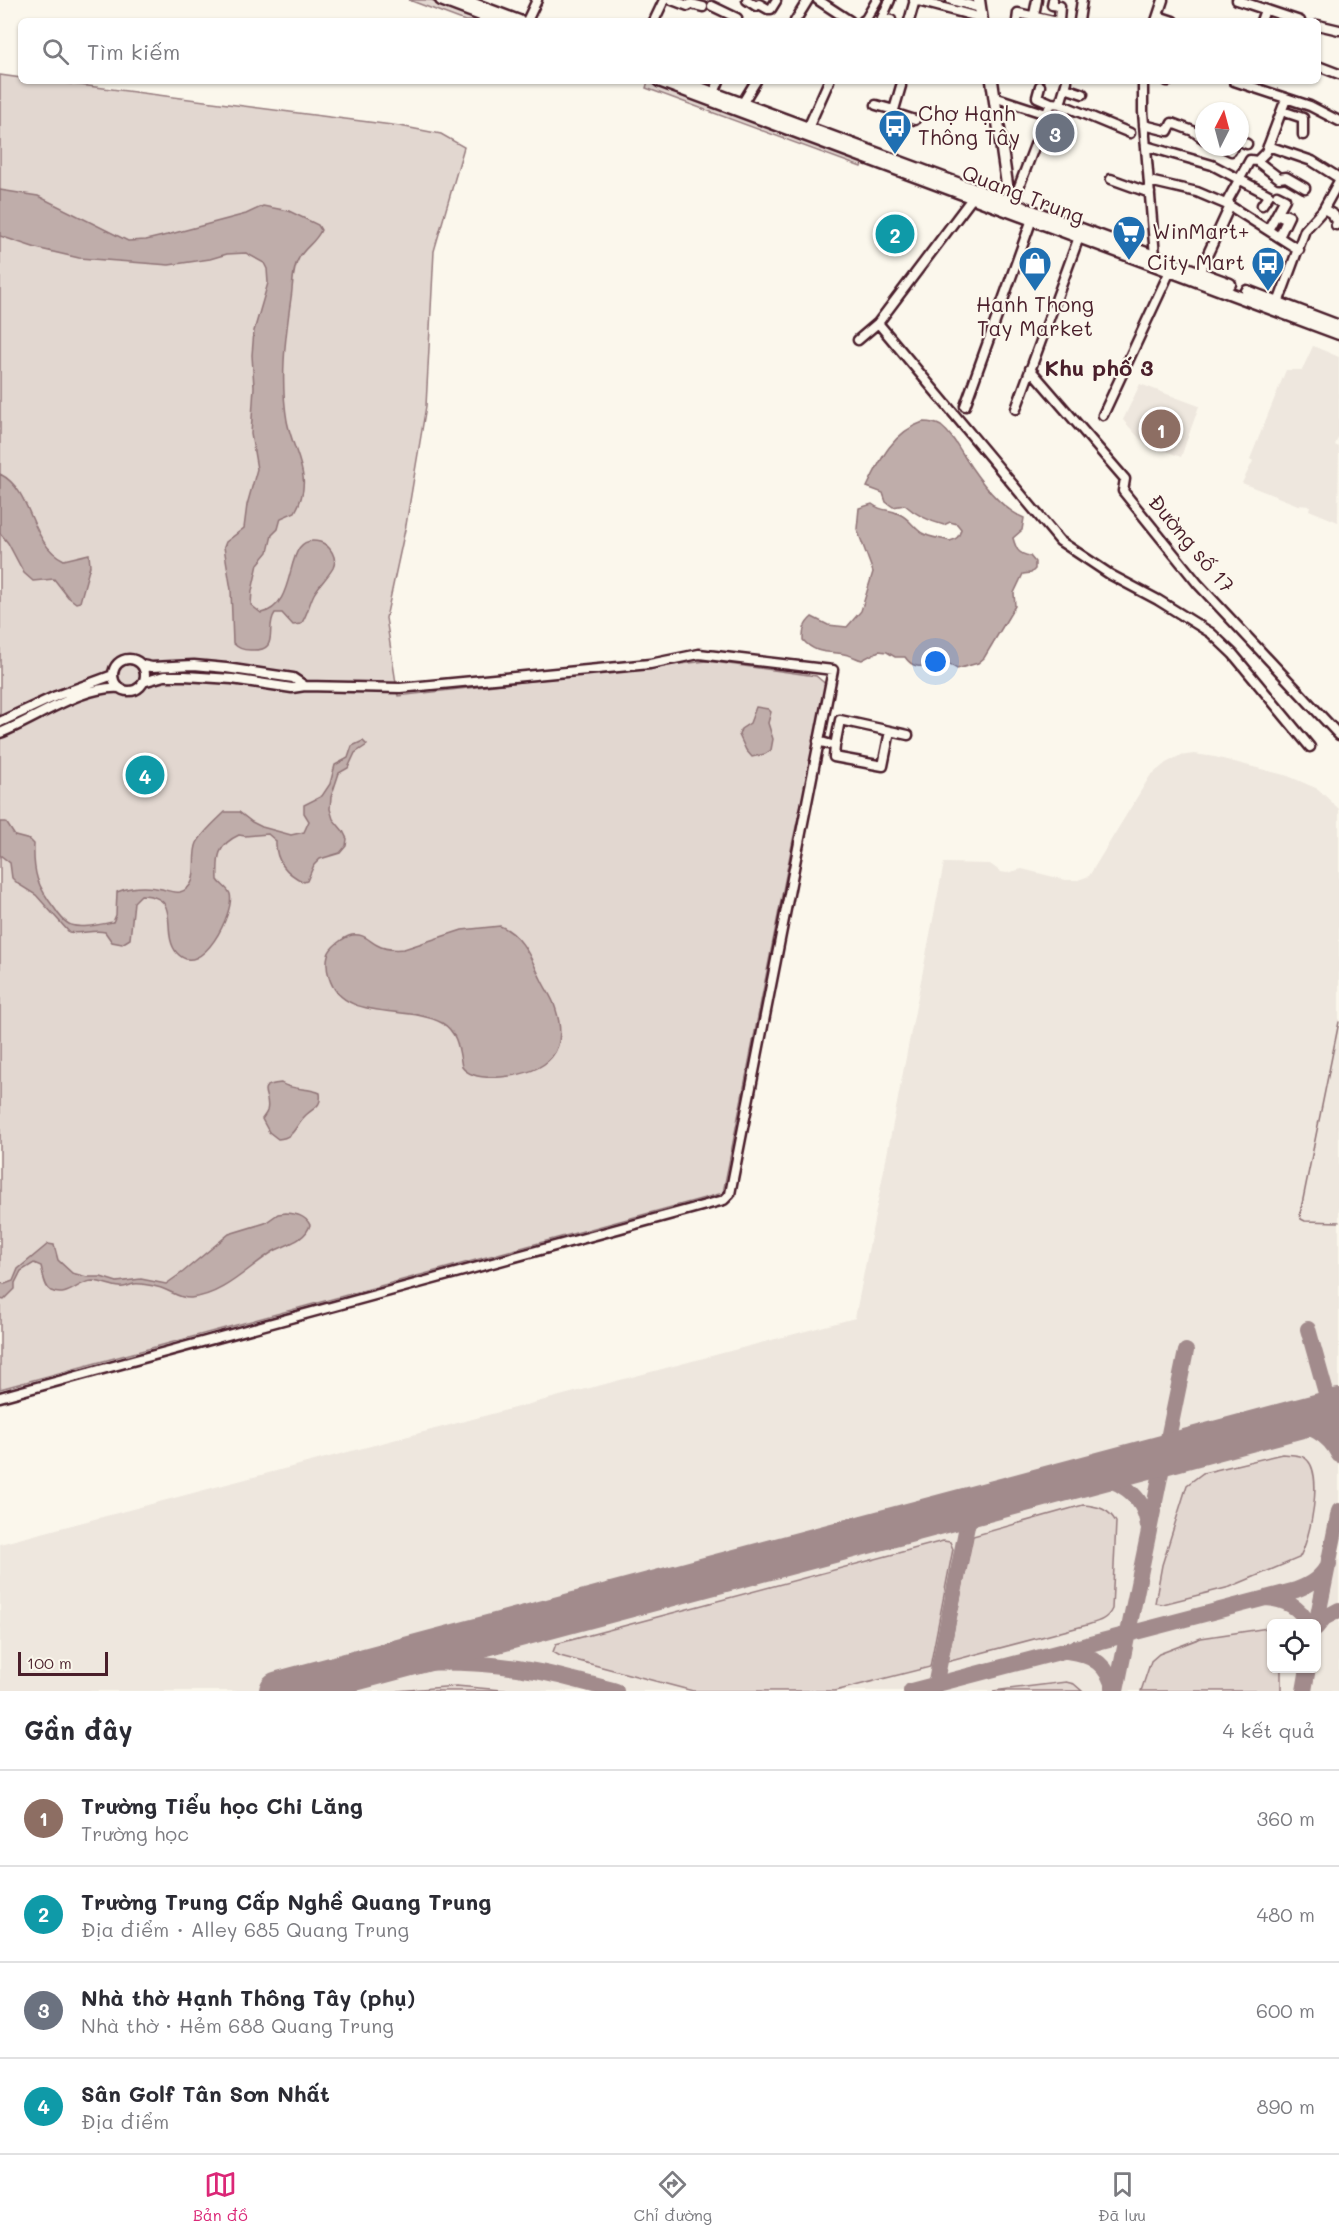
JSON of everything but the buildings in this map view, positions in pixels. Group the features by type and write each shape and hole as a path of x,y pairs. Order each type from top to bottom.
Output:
{"main road":[{"path":"441,0 489,18"},
{"path":"463,0 511,18"},
{"name":"Quang Trung","path":"668,84 808,128 973,197 1010,207 1032,219 1170,271 1217,283 1339,326"},
{"name":"Quang Trung","path":"689,84 714,93 740,107 1010,207 1200,273 1217,283 1339,334"},
{"path":"992,84 1010,207"}],"street":[{"path":"528,18 537,0"},
{"path":"655,18 664,0"},
{"path":"672,0 688,6 692,4 707,6 737,18"},
{"path":"747,0 756,6 759,4 768,9 771,9 776,1"},
{"path":"797,18 808,0"},
{"path":"818,0 845,18"},
{"path":"910,18 914,0 981,12"},
{"path":"951,0 981,12"},
{"path":"1034,15 1037,0"},
{"path":"1053,0 1052,5 1060,6 1059,18"},
{"path":"1079,18 1082,0"},
{"path":"1157,18 1163,0"},
{"path":"1237,0 1252,2 1265,10 1290,18"},
{"path":"882,18 883,1"},
{"path":"867,18 883,1"},
{"path":"1262,18 1265,10"},
{"path":"1017,18 1018,13 1044,18"},
{"path":"1321,27 1339,30"},
{"path":"1321,67 1339,74"},
{"path":"714,93 718,84"},
{"path":"740,107 754,84"},
{"path":"808,128 828,84"},
{"path":"1010,207 1046,114 1056,103 1066,84 1083,94"},
{"path":"1143,84 1144,125 1139,138 1149,181 1155,256"},
{"path":"1243,84 1310,106 1339,121"},
{"path":"901,86 893,113 915,120"},
{"path":"1041,86 1037,97 1212,165 1239,178 1269,195 1262,205"},
{"path":"994,97 1046,114"},
{"path":"1257,161 1262,158 1268,146 1287,99"},
{"path":"876,105 894,110"},
{"path":"1282,111 1303,118 1303,135"},
{"path":"1144,125 1168,131 1172,123 1195,132"},
{"path":"1268,146 1312,161 1339,179 1324,209 1305,230 1278,303"},
{"path":"1200,273 1230,206 1228,200 1250,160 1257,161 1279,178 1286,177 1305,188"},
{"path":"1111,179 1150,193"},
{"path":"1149,181 1197,192 1230,206 1299,250"},
{"path":"1268,230 1285,199 1277,195"},
{"path":"858,340 881,319 973,197"},
{"path":"1324,209 1338,220 1336,225"},
{"path":"1277,214 1283,217 1284,214 1289,216 1279,237"},
{"path":"964,406 1032,219"},
{"path":"1016,409 1079,237"},
{"path":"1103,415 1170,271"},
{"path":"881,319 1060,541 1111,575 1158,600 1211,633 1233,654 1310,747"},
{"name":"Đường số 17","path":"1030,369 1125,478 1123,491 1198,584 1339,735"},
{"path":"0,733 97,690 110,687 132,690 143,682 164,676 238,680 292,688 305,686 400,688 650,664 699,654 833,670 730,1194 724,1200 0,1398"},
{"path":"120,688 113,675 117,664 134,660 152,667 194,665 293,678 305,686"},
{"path":"142,665 145,673 143,682"},
{"path":"238,680 239,670"},
{"path":"0,722 56,696 113,675"},
{"path":"31,708 35,717"},
{"path":"890,731 883,766 834,757 840,720 890,731 908,735"},
{"path":"819,741 835,746"}],"shaded area":[{"path":"409,0 431,0 480,18 457,18"},
{"path":"0,75 18,78 18,84 72,84 400,126 441,134 464,147 434,251 426,406 406,525 386,618 398,696 707,661 816,676 828,686 793,840 723,1193 0,1389"},
{"path":"647,84 656,84 863,161 861,167 646,88"},
{"path":"0,190 38,196 128,241 167,235 246,214 263,206 289,211 318,225 321,230 301,254 295,267 284,360 287,421 303,477 301,499 295,512 281,518 278,529 272,535 268,552 258,564 251,605 261,613 274,607 282,597 300,547 308,542 320,542 327,546 334,556 334,564 314,594 301,624 293,625 282,613 275,613 269,643 266,647 260,650 245,650 233,643 231,590 224,547 226,542 244,528 247,505 257,469 251,434 254,387 252,355 254,331 268,283 264,263 246,253 227,254 169,265 79,258 36,248 0,236"},
{"path":"1313,346 1339,357 1339,436 1335,445 1339,447 1338,522 1309,510 1310,506 1298,505 1242,483 1253,461 1250,459 1286,370 1302,370"},
{"path":"1140,384 1199,406 1181,457 1140,439 1123,420"},
{"path":"923,422 937,424 946,430 988,489 1008,509 1024,518 1022,530 1013,538 1018,550 1030,556 1035,562 1035,569 1031,573 1023,574 1014,593 1015,606 984,658 978,663 957,669 948,664 919,666 914,665 905,657 895,657 887,652 879,651 862,660 814,648 803,640 804,627 812,617 828,625 847,627 861,611 873,572 857,529 859,508 872,504 880,509 895,512 906,518 922,533 932,537 950,541 959,534 961,529 957,524 950,522 944,525 933,522 905,505 893,507 886,502 883,493 867,487 889,448 903,433"},
{"path":"0,474 19,492 37,530 53,552 64,560 89,554 90,566 80,602 76,603 68,597 54,579 33,581 24,573 0,533"},
{"path":"756,707 768,709 771,712 768,723 773,739 771,750 752,757 739,735 741,729 750,723"},
{"path":"363,741 367,745 355,753 348,768 339,773 331,797 330,809 333,819 347,839 346,846 340,853 320,859 314,865 307,881 304,882 283,866 276,848 276,841 268,834 239,835 226,843 218,858 218,880 230,894 227,915 214,940 206,951 196,958 186,959 177,953 172,945 167,908 154,897 141,895 134,902 130,939 122,944 112,942 105,932 69,932 36,895 12,878 10,863 0,855 0,822 6,822 15,836 30,840 34,844 37,879 49,901 64,920 71,925 81,926 113,922 116,915 117,892 140,887 175,892 187,889 193,878 197,843 225,812 239,812 262,827 291,835 304,832 309,821 304,813 304,805 322,796 330,784 335,765 348,758 352,746"},
{"path":"1194,754 1215,757 1288,776 1318,789 1339,809 1339,1691 0,1691 0,1544 855,1318 944,863 990,864 1001,872 1007,873 1022,869 1066,880 1078,880 1089,876 1150,776 1179,756"},
{"path":"500,926 515,935 525,948 553,1001 559,1021 560,1036 552,1057 531,1071 496,1077 480,1076 465,1071 455,1037 442,1023 428,1017 362,1007 347,1001 336,991 329,977 327,958 329,952 338,943 352,935 362,936 377,945 390,949 404,949 462,930"},
{"path":"281,1083 320,1093 320,1101 291,1134 278,1139 269,1132 262,1119 267,1112 268,1105 265,1089 272,1084"},
{"path":"286,1213 306,1219 310,1225 304,1235 264,1257 225,1286 203,1296 187,1298 148,1285 134,1284 122,1287 93,1281 63,1293 57,1293 49,1289 45,1283 41,1266 34,1263 21,1271 15,1283 15,1289 4,1300 0,1299 0,1283 13,1281 18,1269 48,1244 54,1245 58,1260 72,1273 117,1282 141,1279 166,1284 229,1234 265,1223 278,1214"},
{"path":"1282,1454 1305,1458 1311,1465 1314,1477 1314,1506 1307,1537 1299,1558 1230,1587 1163,1604 1155,1603 1162,1565 1187,1485 1203,1473"},
{"path":"1083,1505 1102,1509 1116,1522 1112,1609 1107,1616 1087,1625 947,1662 973,1536"},
{"path":"943,1541 950,1542 953,1549 930,1667 835,1691 693,1691 560,1656 553,1652 556,1644"},
{"path":"1267,1628 1267,1673 1281,1673 1281,1691 1141,1691 1151,1661 1159,1654 1201,1638"},
{"path":"1066,1682 1074,1684 1082,1691 993,1691"},
{"path":"456,1686 514,1691 397,1691"}],"waterway":[{"path":"1339,1022 1300,1214 1301,1219 1305,1221 1339,1222"}],"taxiway":[{"path":"1308,1329 1339,1439"},
{"path":"1116,1691 1186,1351"},
{"path":"1285,1422 1317,1431 1335,1447 1339,1455"},
{"path":"1088,1475 1109,1480 1128,1490 1141,1505 1148,1526"},
{"path":"934,1691 971,1506"},
{"path":"1317,1619 1339,1511"},
{"path":"911,1691 1296,1590 1315,1580 1329,1564"},
{"path":"1266,1598 1291,1605 1306,1619"},
{"path":"1321,1622 1339,1610"},
{"path":"1067,1651 1084,1655 1098,1662 1108,1674 1114,1691"},
{"path":"378,1665 418,1663 496,1665 545,1673 616,1691"},
{"path":"1304,1691 1307,1673"}],"runway":[{"path":"279,1691 1339,1408"}],"place":[{"name":"Nhà thờ Hạnh Thông Tây (phụ)","path":"1055,133"},
{"name":"Chợ Hạnh Thông Tây","path":"895,155"},
{"name":"Trường Trung Cấp Nghề Quang Trung","path":"895,234"},
{"name":"WinMart+","path":"1129,261"},
{"name":"Hanh Thong Tay Market","path":"1035,292"},
{"name":"City Mart","path":"1268,292"},
{"name":"Trường Tiểu học Chi Lăng","path":"1161,429"},
{"name":"Sân Golf Tân Sơn Nhất","path":"145,775"}],"district":[{"name":"Khu phố 3","path":"1099,368"}]}
